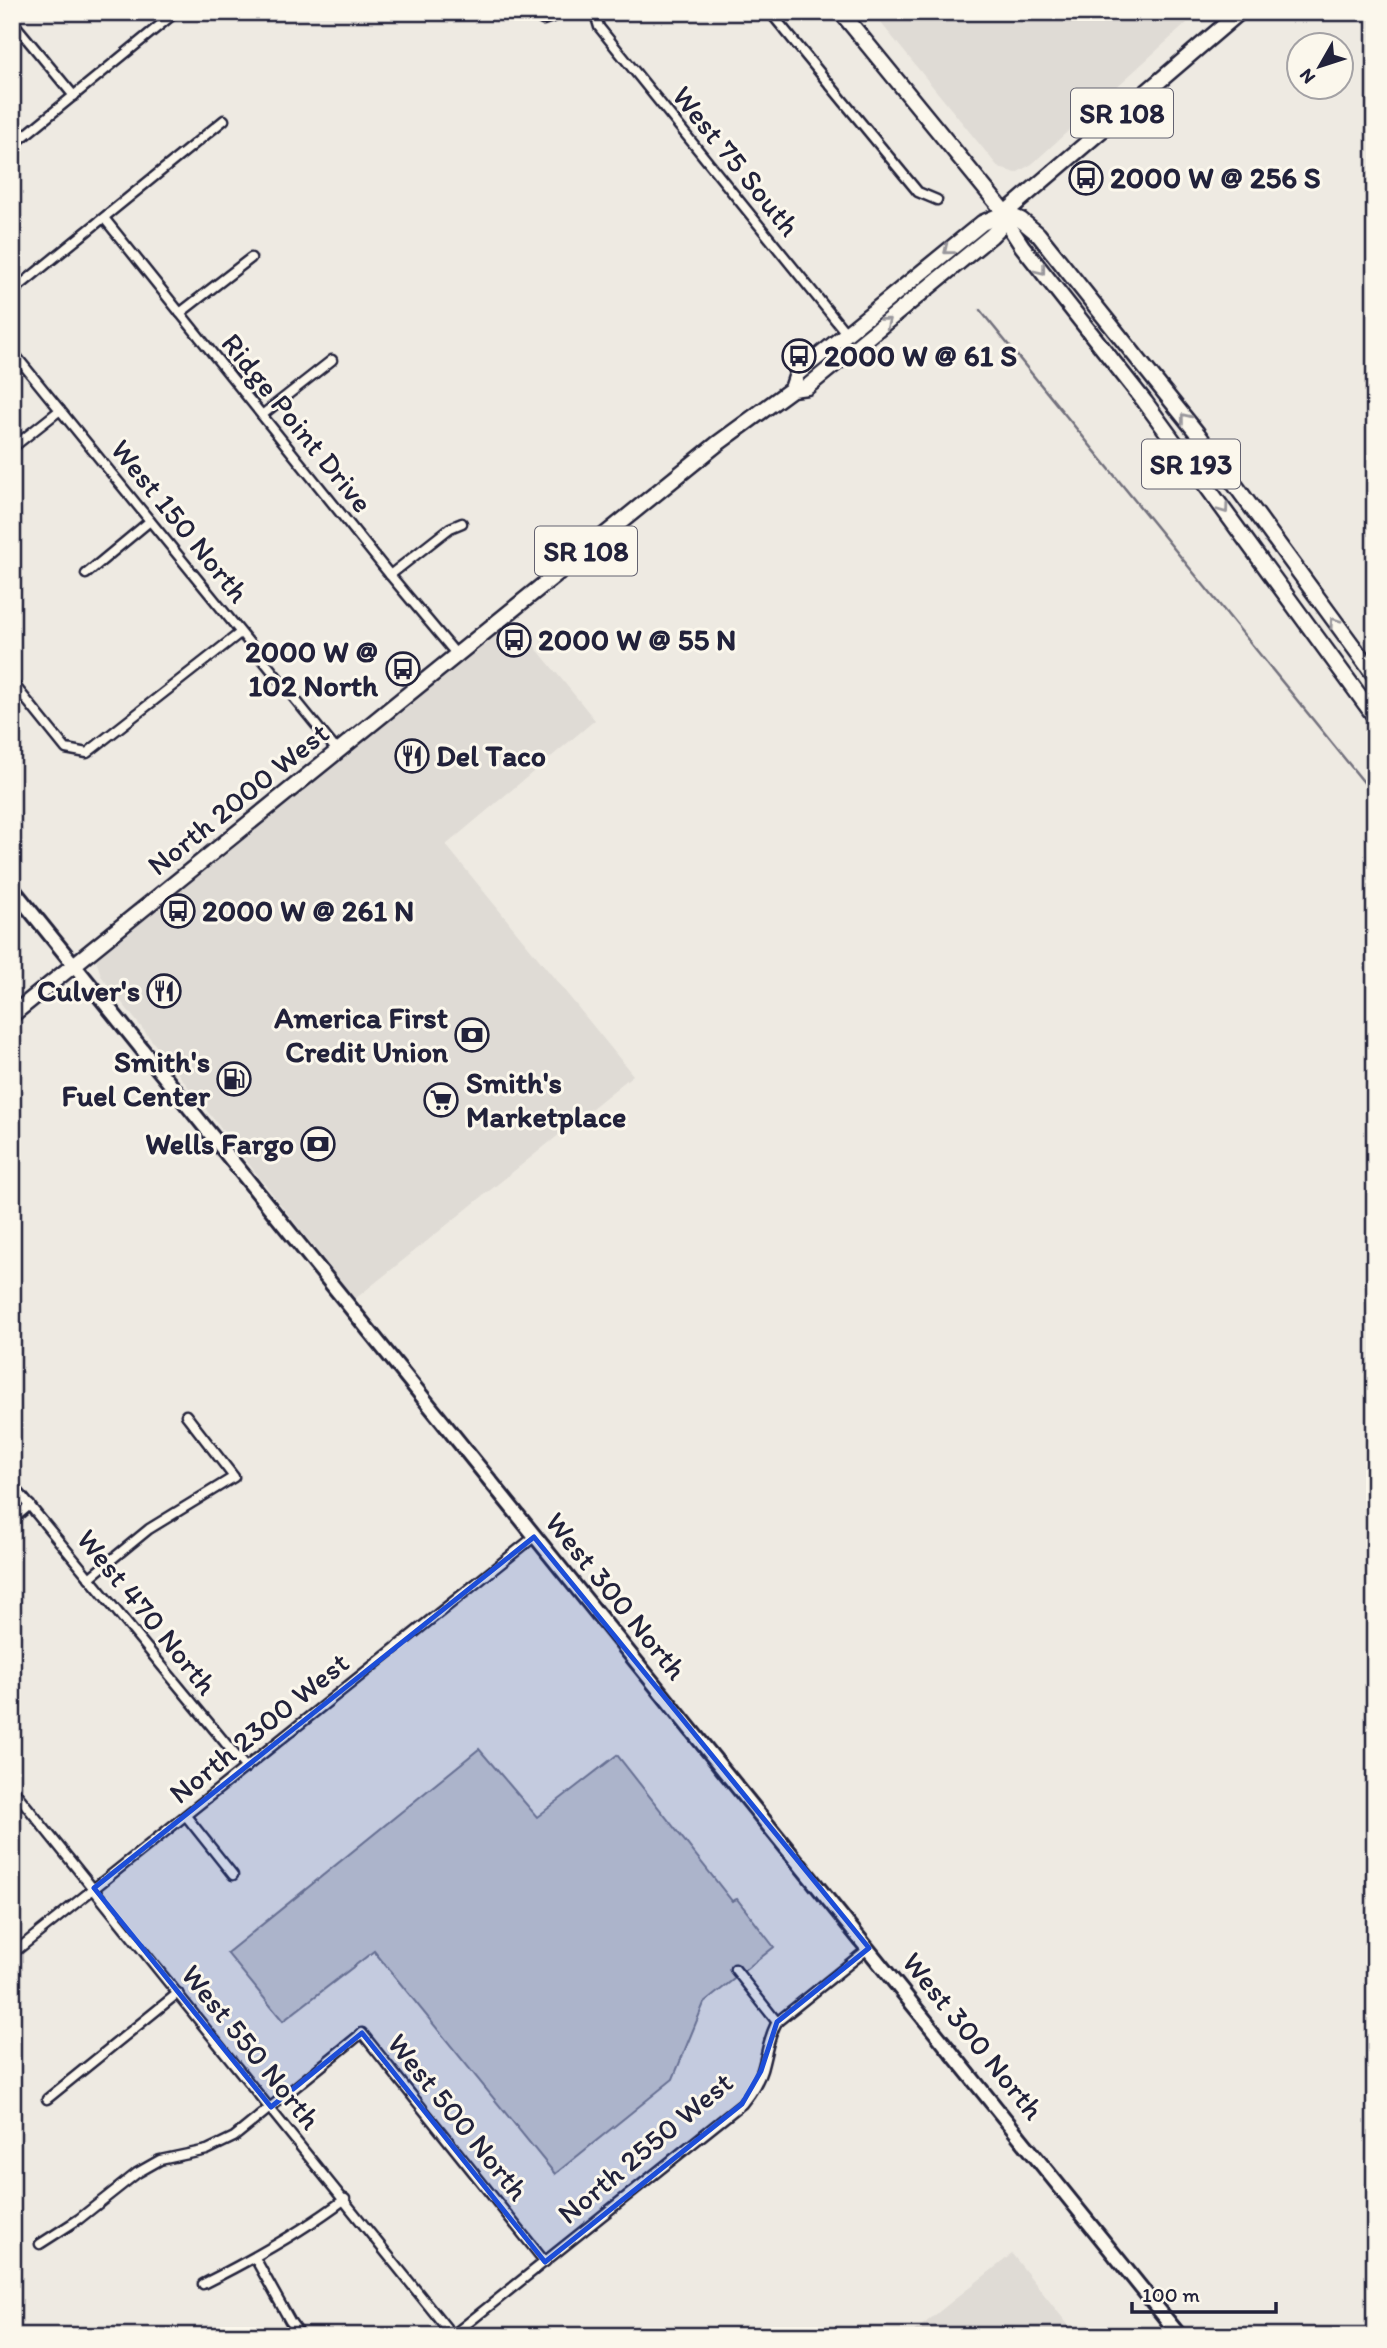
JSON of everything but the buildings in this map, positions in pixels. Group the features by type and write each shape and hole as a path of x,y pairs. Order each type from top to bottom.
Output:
{"main road":[{"name":"SR 193","path":"841,12 1005,213 1022,246 1145,402 1375,717"},
{"name":"North 2000 West","path":"792,388 797,374 982,223 1005,213 1240,12"},
{"name":"SR 193","path":"1005,213 1030,227 1047,244 1197,433 1375,676"},
{"name":"North 2000 West","path":"12,1015 717,443 792,388 807,387 991,236 998,229 1005,213"},
{"name":"West 300 North","path":"12,888 1180,2336"}],"street":[{"path":"12,146 176,12"},
{"path":"529,12 543,20 567,12"},
{"path":"580,12 595,13"},
{"path":"771,12 918,192 937,200"},
{"name":"West 75 South","path":"595,13 599,27 846,333"},
{"path":"12,21 74,96"},
{"path":"12,292 225,120"},
{"name":"Ridge Point Drive","path":"104,218 390,575 457,654"},
{"path":"180,313 251,258"},
{"name":"West 150 North","path":"12,351 338,752"},
{"path":"262,415 332,360"},
{"path":"12,448 60,410"},
{"path":"86,574 150,521"},
{"path":"390,575 450,528 462,523"},
{"path":"12,682 66,749 87,753 240,633"},
{"path":"89,1578 149,1528 234,1477 186,1415"},
{"name":"West 470 North","path":"12,1484 246,1768"},
{"path":"12,1520 30,1505"},
{"name":"North 2300 West","path":"12,1954 534,1537"},
{"name":"West 550 North","path":"12,1788 453,2335"},
{"path":"186,1816 233,1875"},
{"path":"735,1969 777,2022 869,1948"},
{"path":"47,2099 178,1993"},
{"name":"North 2550 West","path":"453,2335 742,2105 761,2071 768,2038 777,2022"},
{"name":"West 500 North","path":"271,2107 362,2033 544,2262"},
{"path":"40,2244 79,2219 137,2173 160,2160 207,2150 234,2137 271,2107"},
{"path":"203,2284 255,2258 312,2224 345,2200"},
{"path":"255,2258 300,2336"}],"highlighted area":[{"path":"534,1537 869,1948 777,2022 761,2071 742,2104 545,2262 362,2033 271,2107 94,1888"}],"shaded area":[{"path":"872,12 1199,12 1032,164 1016,173 999,168"},
{"path":"513,620 595,720 446,845 633,1075 355,1299 101,976 96,959"},
{"path":"479,1749 537,1817 617,1755 732,1901 737,1899 774,1947 704,2003 673,2079 555,2174 374,1951 283,2021 227,1953"},
{"path":"1012,2254 1077,2336 909,2336 960,2295"}],"waterway":[{"path":"980,310 1375,796"}],"place":[{"name":"2000 W @ 256 S","path":"1086,178"},
{"name":"2000 W @ 61 S","path":"799,356"},
{"name":"2000 W @ 55 N","path":"514,640"},
{"name":"2000 W @ 102 North","path":"403,669"},
{"name":"Del Taco","path":"412,756"},
{"name":"2000 W @ 261 N","path":"178,911"},
{"name":"Culver's","path":"164,991"},
{"name":"America First Credit Union","path":"472,1035"},
{"name":"Smith's Fuel Center","path":"234,1079"},
{"name":"Smith's Marketplace","path":"441,1100"},
{"name":"Wells Fargo","path":"318,1144"}]}
